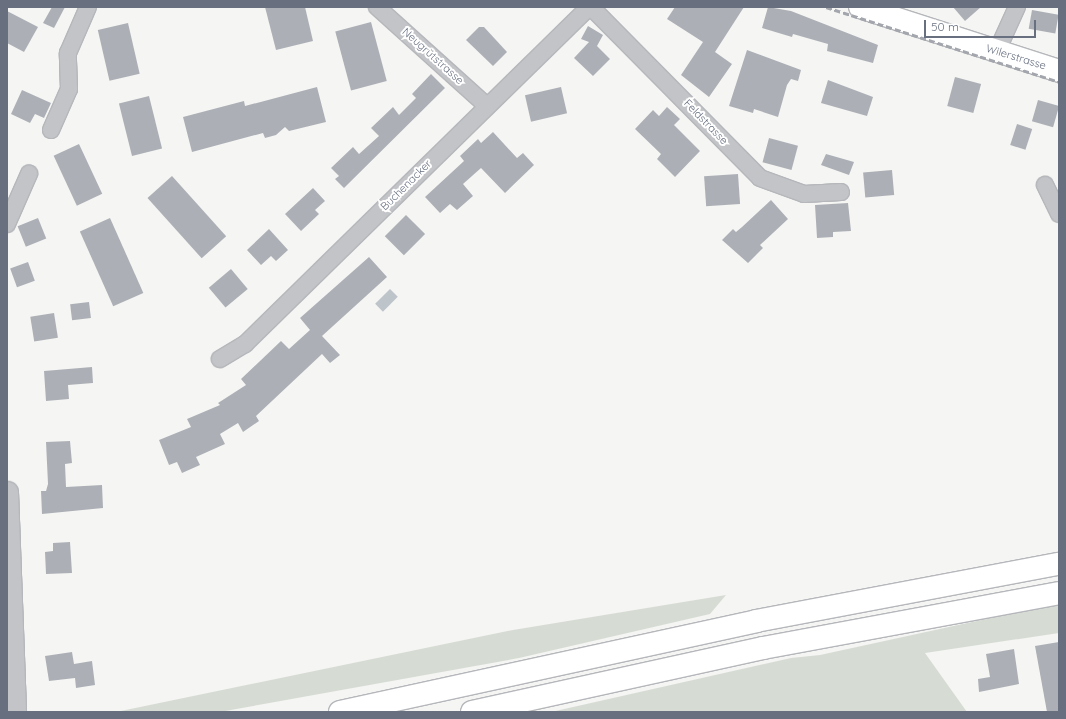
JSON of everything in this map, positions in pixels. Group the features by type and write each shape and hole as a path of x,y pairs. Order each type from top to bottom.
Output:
{"main road":[{"name":"Wilerstrasse","path":"860,7 1059,71"},
{"path":"340,712 763,619 1059,564"},
{"path":"472,712 764,648 1059,593"}],"street":[{"path":"51,130 69,89 68,53 88,7"},
{"name":"Neugrütstrasse","path":"377,7 487,106"},
{"name":"Buchenacker","path":"220,359 245,344 590,7"},
{"name":"Feldstrasse","path":"590,7 760,178 804,194 841,192"},
{"path":"997,52 1018,7"},
{"path":"7,224 29,174"},
{"path":"1045,185 1059,214"},
{"path":"7,492 15,712"}],"shaded area":[{"path":"390,289 398,297 383,312 375,304"},
{"path":"726,595 710,614 519,658 220,712 116,712 513,630"},
{"path":"1059,603 1059,633 925,653 967,712 551,712 791,658 820,655"}],"building":[{"path":"52,7 65,7 54,28 43,23"},
{"path":"265,7 305,7 313,41 276,50"},
{"path":"675,7 744,7 715,52 732,64 709,97 681,75 703,42 667,19"},
{"path":"768,7 791,11 878,45 873,63 827,51 828,44 793,34 792,37 762,28"},
{"path":"953,7 981,7 965,21"},
{"path":"1032,10 1059,15 1055,33 1029,29"},
{"path":"7,11 38,27 24,52 7,43"},
{"path":"371,22 387,81 351,90 335,32"},
{"path":"128,23 140,74 109,81 98,30"},
{"path":"588,26 603,35 597,46 610,59 593,76 574,58 589,42 581,39"},
{"path":"479,27 484,27 507,52 493,66 466,40"},
{"path":"747,50 801,70 798,81 791,79 787,85 778,117 754,109 753,113 729,106"},
{"path":"431,74 445,88 344,188 335,179 339,176 331,168 353,147 359,154 379,136 371,128 393,107 399,115 416,98 412,94"},
{"path":"955,77 981,84 973,113 947,106"},
{"path":"828,80 873,97 867,116 821,103"},
{"path":"317,87 326,122 289,131 285,127 276,135 265,138 263,133 192,152 183,117 244,101 245,106"},
{"path":"561,87 567,113 531,122 525,95"},
{"path":"22,90 51,103 44,118 35,114 30,123 11,114"},
{"path":"149,96 162,148 132,156 119,103"},
{"path":"1038,100 1059,106 1053,127 1032,121"},
{"path":"667,107 680,119 674,125 700,151 675,177 657,159 661,154 635,129 653,110 659,116"},
{"path":"1017,124 1032,129 1025,150 1010,145"},
{"path":"493,132 517,158 523,153 534,165 505,193 481,168 463,184 473,196 457,210 450,204 440,213 425,197 464,161 460,156 478,139 481,143"},
{"path":"769,138 798,146 792,170 763,162"},
{"path":"79,144 102,194 77,206 54,156"},
{"path":"826,154 854,162 849,175 821,165"},
{"path":"892,170 894,195 865,197 863,173"},
{"path":"738,174 740,204 706,206 704,176"},
{"path":"172,176 226,236 202,258 147,198"},
{"path":"313,188 325,201 315,210 319,214 301,231 285,214"},
{"path":"771,200 788,219 760,245 763,248 748,263 722,240 733,229 736,232"},
{"path":"848,203 851,231 833,232 833,237 817,238 815,205"},
{"path":"406,215 425,234 404,255 385,236"},
{"path":"38,218 46,238 26,247 18,226"},
{"path":"110,218 143,293 113,306 80,231"},
{"path":"269,229 288,250 276,261 271,256 261,265 247,250"},
{"path":"369,257 387,277 322,336 340,355 330,363 322,354 256,416 259,421 243,432 238,423 220,434 225,444 196,457 200,465 182,473 177,462 169,465 159,440 191,427 187,419 220,405 218,403 246,385 241,379 281,341 289,349 310,330 300,318"},
{"path":"28,262 35,281 17,287 10,268"},
{"path":"231,269 248,289 225,308 209,288"},
{"path":"89,302 91,318 72,320 70,304"},
{"path":"54,313 58,338 34,341 30,317"},
{"path":"92,367 93,383 68,385 69,399 46,401 44,371"},
{"path":"70,441 72,463 65,464 66,487 102,485 103,508 42,514 41,491 46,491 48,484 46,442"},
{"path":"70,542 72,573 46,574 45,552 53,551 53,543"},
{"path":"1059,642 1059,712 1047,712 1035,646"},
{"path":"1014,649 1019,684 979,692 978,679 990,677 986,654"},
{"path":"72,652 74,664 92,661 95,685 76,688 75,678 49,681 45,656"}],"railway":[{"path":"826,7 1059,82"}]}
